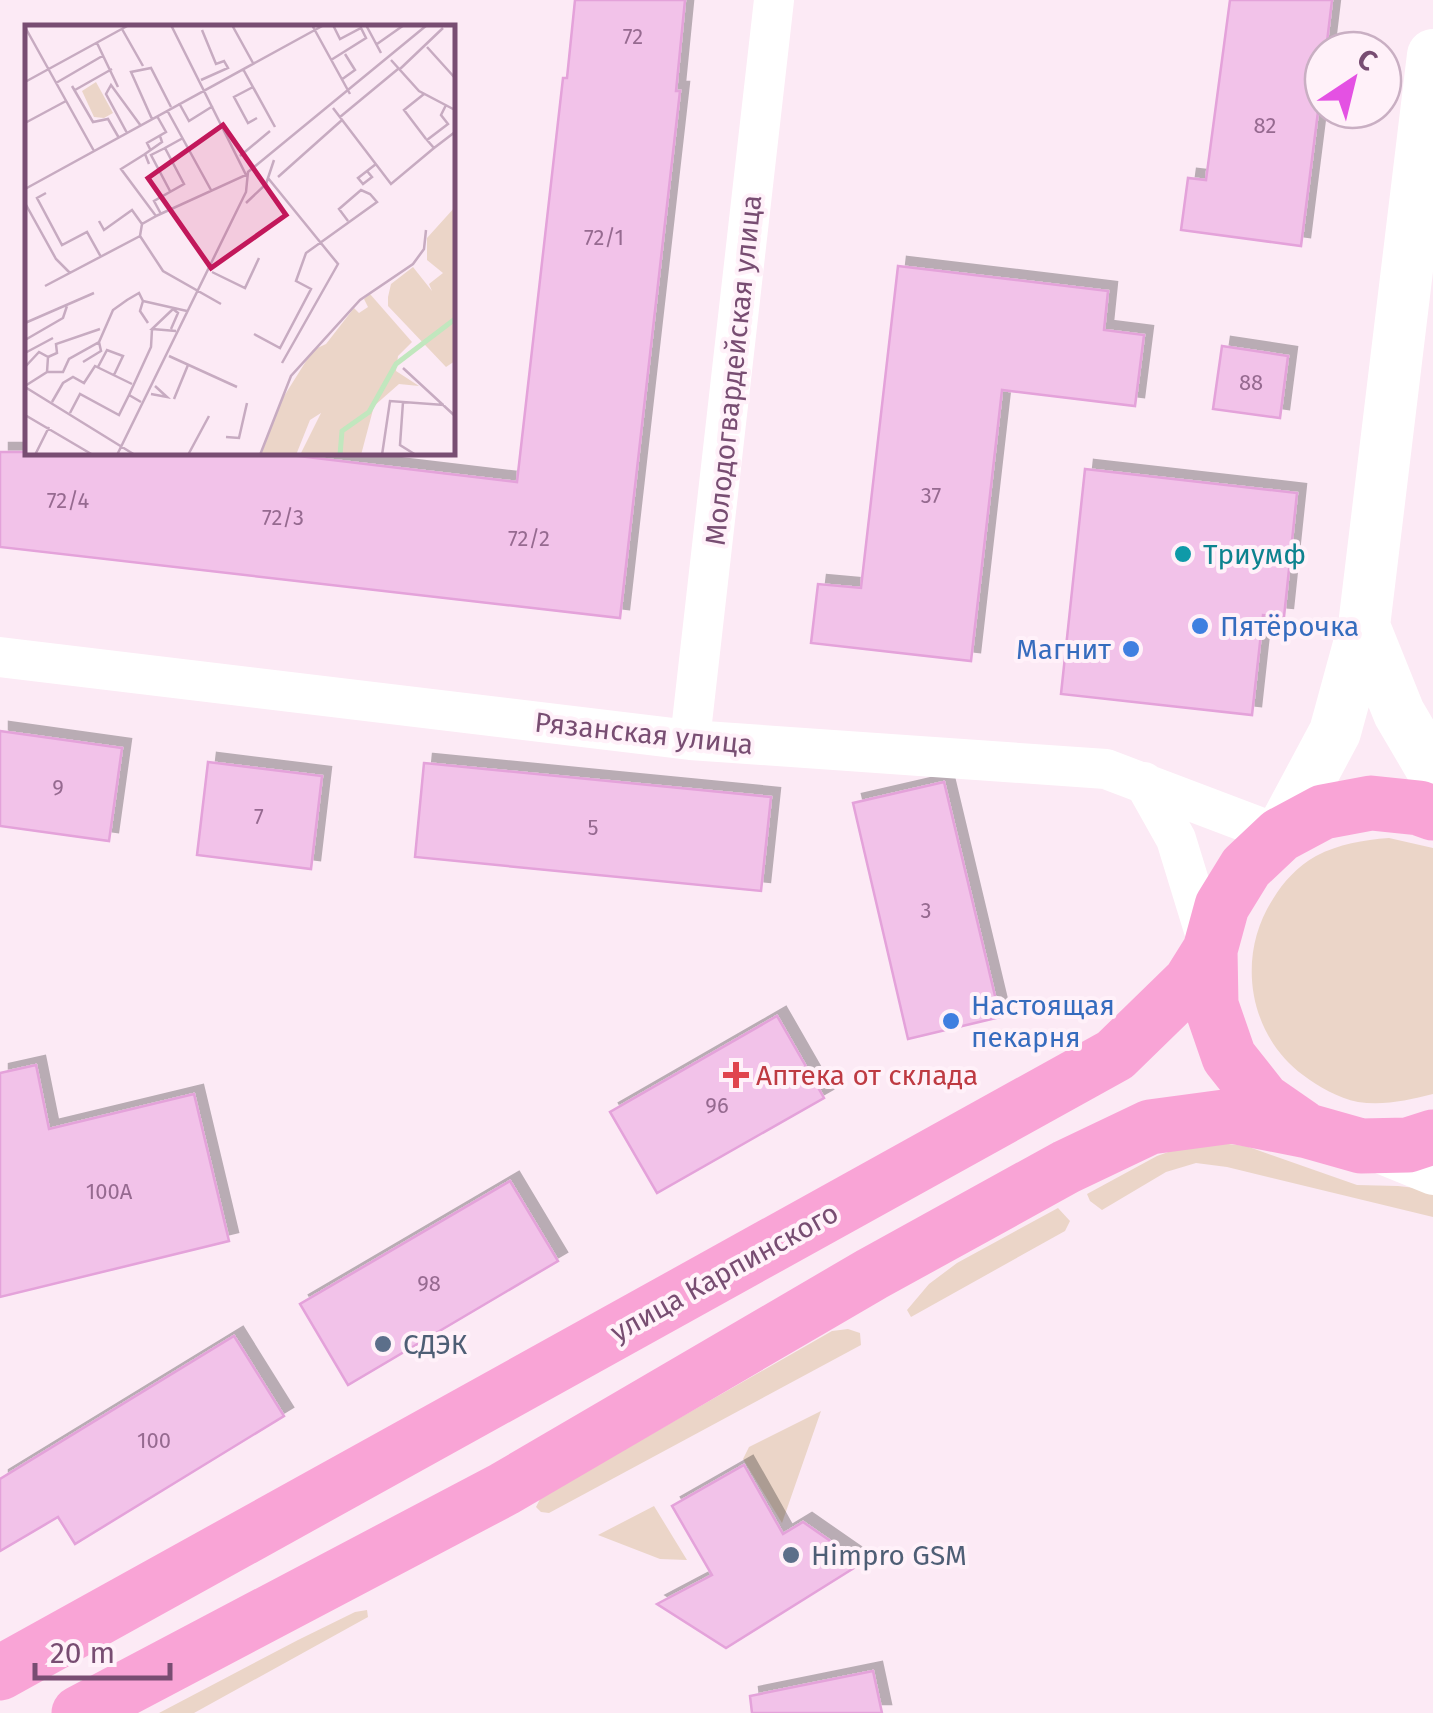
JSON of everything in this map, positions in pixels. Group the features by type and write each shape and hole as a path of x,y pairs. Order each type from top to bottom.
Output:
{"main road":[{"name":"улица Карпинского","path":"1308,1131 1263,1100 1229,1057 1211,1005 1210,950 1222,906 1246,866 1280,835 1323,812 1371,803 1433,813"},
{"name":"улица Карпинского","path":"0,1673 1115,1055 1190,982 1210,950"},
{"name":"улица Карпинского","path":"79,1713 504,1489 872,1274 1066,1166 1150,1127 1232,1116 1361,1146 1408,1144 1433,1137"},
{"path":"208,1558 239,1558 260,1572 266,1592 260,1617"}],"street":[{"name":"Молодогвардейская улица","path":"690,740 774,0"},
{"path":"1280,835 1336,732 1364,626 1433,55"},
{"path":"1364,626 1399,714 1433,771"},
{"name":"Рязанская улица","path":"0,657 690,740 1106,769 1280,835"},
{"path":"1144,782 1176,839 1210,950"},
{"path":"1361,1146 1433,1175"}],"shaded area":[{"path":"1389,838 1433,848 1433,1094 1368,1103 1329,1092 1284,1058 1260,1016 1252,969 1261,921 1292,875 1309,860 1333,848"},
{"path":"1188,1145 1246,1146 1357,1185 1433,1190 1433,1217 1196,1163 1166,1172 1102,1210 1087,1194 1157,1156"},
{"path":"1058,1208 1070,1221 1065,1231 911,1317 907,1310 929,1284 957,1263"},
{"path":"848,1329 860,1333 861,1345 549,1513 536,1507 541,1497 832,1331"},
{"path":"821,1411 782,1523 743,1459 749,1447"},
{"path":"654,1506 687,1560 660,1559 598,1535"},
{"path":"367,1610 368,1617 194,1713 159,1713 298,1640"}],"building":[{"path":"575,0 685,0 676,91 680,91 620,618 0,547 0,452 290,455 517,482 563,78 567,78"},
{"path":"1230,0 1332,0 1328,30 1303,30 1303,130 1316,130 1301,246 1181,230 1188,178 1206,180"},
{"path":"898,266 1108,291 1104,330 1144,335 1135,406 1002,390 971,661 811,643 818,584 861,588"},
{"path":"1222,346 1288,356 1280,418 1213,409"},
{"name":"Триумф","path":"1085,469 1297,493 1284,617 1263,615 1252,715 1061,694"},
{"path":"0,731 122,748 109,841 0,826"},
{"path":"208,762 322,776 311,869 197,855"},
{"path":"424,763 771,797 761,891 415,857"},
{"path":"944,782 1000,1017 908,1039 853,803"},
{"path":"777,1016 824,1098 657,1193 610,1112"},
{"path":"36,1065 49,1129 194,1094 229,1241 0,1297 0,1073"},
{"path":"510,1181 558,1261 348,1385 300,1304"},
{"path":"234,1336 284,1416 75,1544 58,1517 0,1551 0,1479"},
{"name":"Himpro GSM","path":"744,1465 783,1534 803,1522 862,1563 726,1648 657,1604 712,1575 672,1506"},
{"path":"873,1671 882,1713 752,1713 750,1696"}],"place":[{"name":"Триумф","path":"1183,554"},
{"name":"Пятёрочка","path":"1200,626"},
{"name":"Магнит","path":"1131,649"},
{"name":"Настоящая пекарня","path":"951,1021"},
{"name":"Аптека от склада","path":"736,1075"},
{"name":"СДЭК","path":"383,1344"},
{"name":"Himpro GSM","path":"791,1555"}]}
